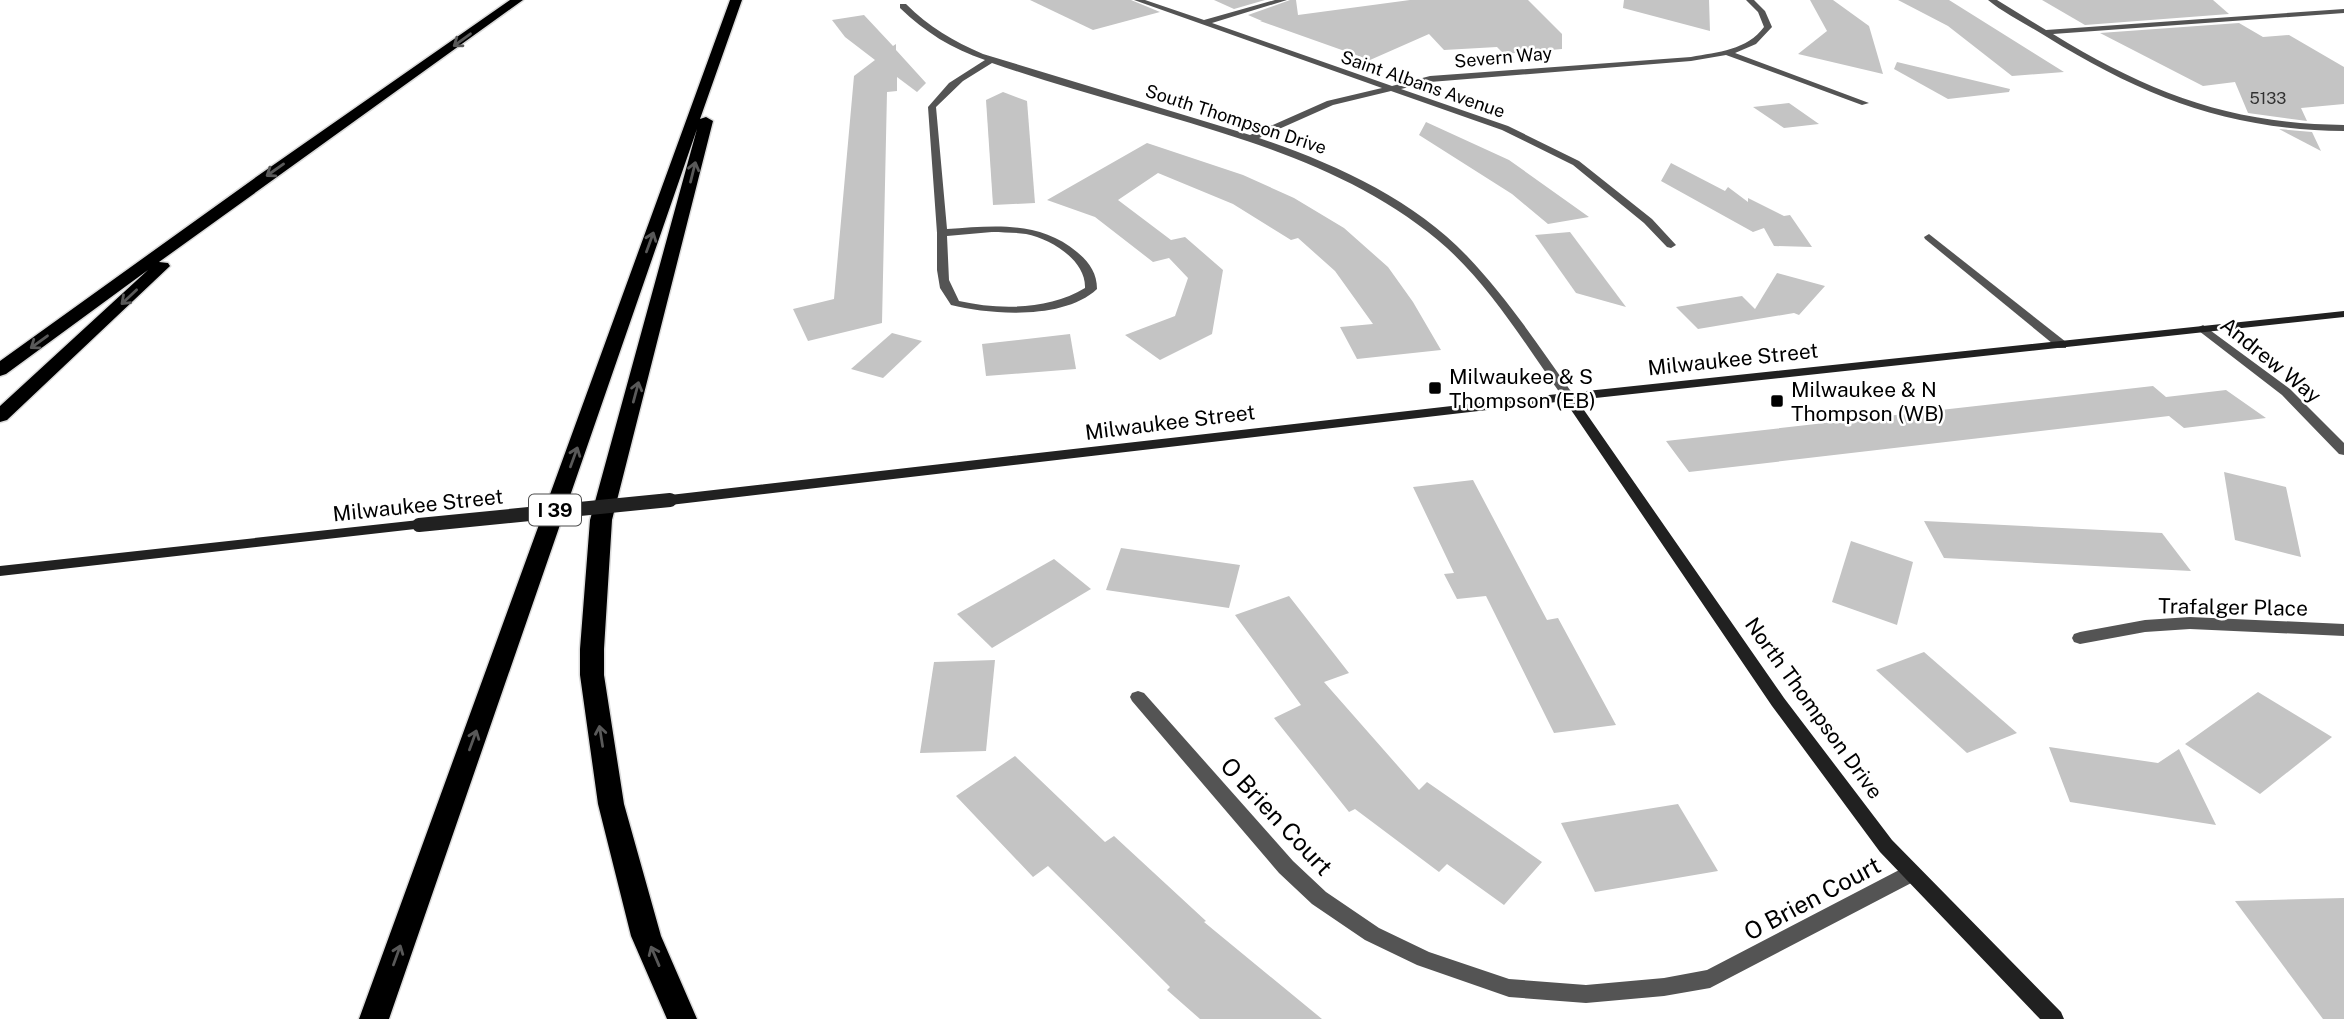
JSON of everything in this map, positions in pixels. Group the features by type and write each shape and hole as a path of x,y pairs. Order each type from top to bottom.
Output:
{"highway":[{"path":"0,370 517,0"},
{"path":"682,1019 646,936 611,804 592,675 592,649 601,520 666,284 737,0"},
{"name":"I 39","path":"374,1019 737,0"},
{"path":"0,416 233,201"}],"street":[{"name":"Saint Albans Avenue","path":"1138,0 1505,128 1576,163 1648,221 1671,245"},
{"path":"1204,23 1283,0"},
{"path":"1728,52 1752,43 1768,27 1761,11 1750,0"},
{"path":"1992,0 2118,73 2168,98 2216,113 2257,121 2304,127 2344,128"},
{"name":"South Thompson Drive","path":"903,6 926,29 950,43 1249,139 1338,174 1398,206 1462,257 1569,397"},
{"path":"2046,32 2344,11"},
{"path":"1728,52 1865,103"},
{"name":"Severn Way","path":"1249,139 1320,107 1387,87 1430,79 1691,59 1728,52"},
{"path":"942,233 1014,230 1046,237 1075,257 1090,272 1093,281 1091,289 1073,300 1033,307 984,309 955,303 946,291 932,107 942,92 970,71 993,59"},
{"path":"1929,237 2062,345"},
{"name":"Milwaukee Street","path":"0,571 670,500 1569,397 2344,314"},
{"name":"Andrew Way","path":"2203,329 2286,392 2344,451"},
{"name":"North Thompson Drive","path":"1569,397 1778,702 1886,846 1910,874 2054,1019"},
{"name":"Trafalger Place","path":"2080,638 2145,626 2190,623 2344,630"},
{"name":"O Brien Court","path":"1138,697 1286,867 1319,898 1371,934 1424,959 1509,988 1586,994 1664,988 1710,979 1910,874"}],"building":[{"path":"1030,0 1131,0 1160,12 1093,30"},
{"path":"1214,0 1265,0 1234,9"},
{"path":"1296,0 1298,15 1410,0 1528,0 1562,34 1562,49 1504,54 1497,47 1444,50 1429,34 1370,60 1248,15"},
{"path":"1624,0 1709,0 1710,31 1623,8"},
{"path":"1810,0 1833,0 1869,26 1883,74 1798,54 1827,31"},
{"path":"1898,0 1949,0 2064,72 2012,76 1948,26"},
{"path":"2042,0 2213,0 2229,14 2085,25"},
{"path":"864,15 893,46 896,44 896,50 926,83 917,92 897,77 897,91 887,92 882,323 808,341 793,309 834,299 854,76 875,60 845,37 832,20"},
{"path":"2239,23 2263,37 2289,35 2344,67 2344,104 2301,108 2307,121 2248,113 2235,82 2203,86 2100,33"},
{"path":"1897,62 2010,89 2009,92 1948,99 1894,69"},
{"path":"1003,92 1027,101 1035,203 993,205 986,100"},
{"path":"1789,103 1819,124 1784,128 1753,107"},
{"path":"1426,122 1509,160 1589,217 1548,224 1512,194 1419,135"},
{"path":"2279,129 2312,132 2321,151"},
{"path":"1147,143 1243,175 1294,198 1344,228 1388,267 1413,302 1441,350 1357,359 1340,327 1373,324 1335,271 1298,238 1291,240 1233,204 1158,173 1118,200 1171,240 1185,237 1223,270 1212,334 1160,360 1125,335 1175,316 1188,278 1169,258 1153,262 1095,217 1047,200"},
{"path":"1671,163 1725,191 1728,187 1748,202 1748,198 1784,216 1790,215 1812,247 1774,246 1764,228 1753,232 1661,181"},
{"path":"1570,232 1626,307 1576,293 1535,235"},
{"path":"1777,273 1825,286 1799,315 1794,313 1698,329 1676,307 1742,296 1755,309"},
{"path":"892,333 922,341 883,378 851,369"},
{"path":"1070,334 1076,369 986,376 982,344"},
{"path":"2153,386 2166,397 2226,390 2266,418 2184,428 2169,416 1689,472 1666,441"},
{"path":"2224,472 2286,487 2301,557 2235,540"},
{"path":"1473,480 1547,620 1558,618 1616,725 1554,733 1486,596 1457,599 1444,574 1454,573 1413,487"},
{"path":"1924,521 2162,533 2191,571 1944,558"},
{"path":"1851,541 1913,562 1897,625 1832,602"},
{"path":"1121,548 1240,565 1229,608 1106,590"},
{"path":"1054,559 1091,589 992,648 957,614"},
{"path":"1289,596 1349,673 1324,682 1419,790 1427,782 1542,862 1504,905 1447,864 1439,872 1355,809 1349,812 1274,718 1301,705 1235,615"},
{"path":"1924,652 2017,733 1967,753 1876,670"},
{"path":"995,660 986,751 920,753 934,662"},
{"path":"2258,692 2332,737 2260,794 2185,744"},
{"path":"2049,747 2158,763 2179,749 2216,825 2070,802"},
{"path":"1015,756 1105,842 1114,836 1206,921 1204,922 1322,1019 1200,1019 1167,990 1170,987 1048,866 1033,877 956,796"},
{"path":"1678,804 1718,871 1595,892 1561,823"},
{"path":"2344,898 2344,1019 2323,1019 2235,901"}],"place":[{"name":"Milwaukee & S Thompson (EB)","path":"1435,388"},
{"name":"Milwaukee & N Thompson (WB)","path":"1777,401"}]}
